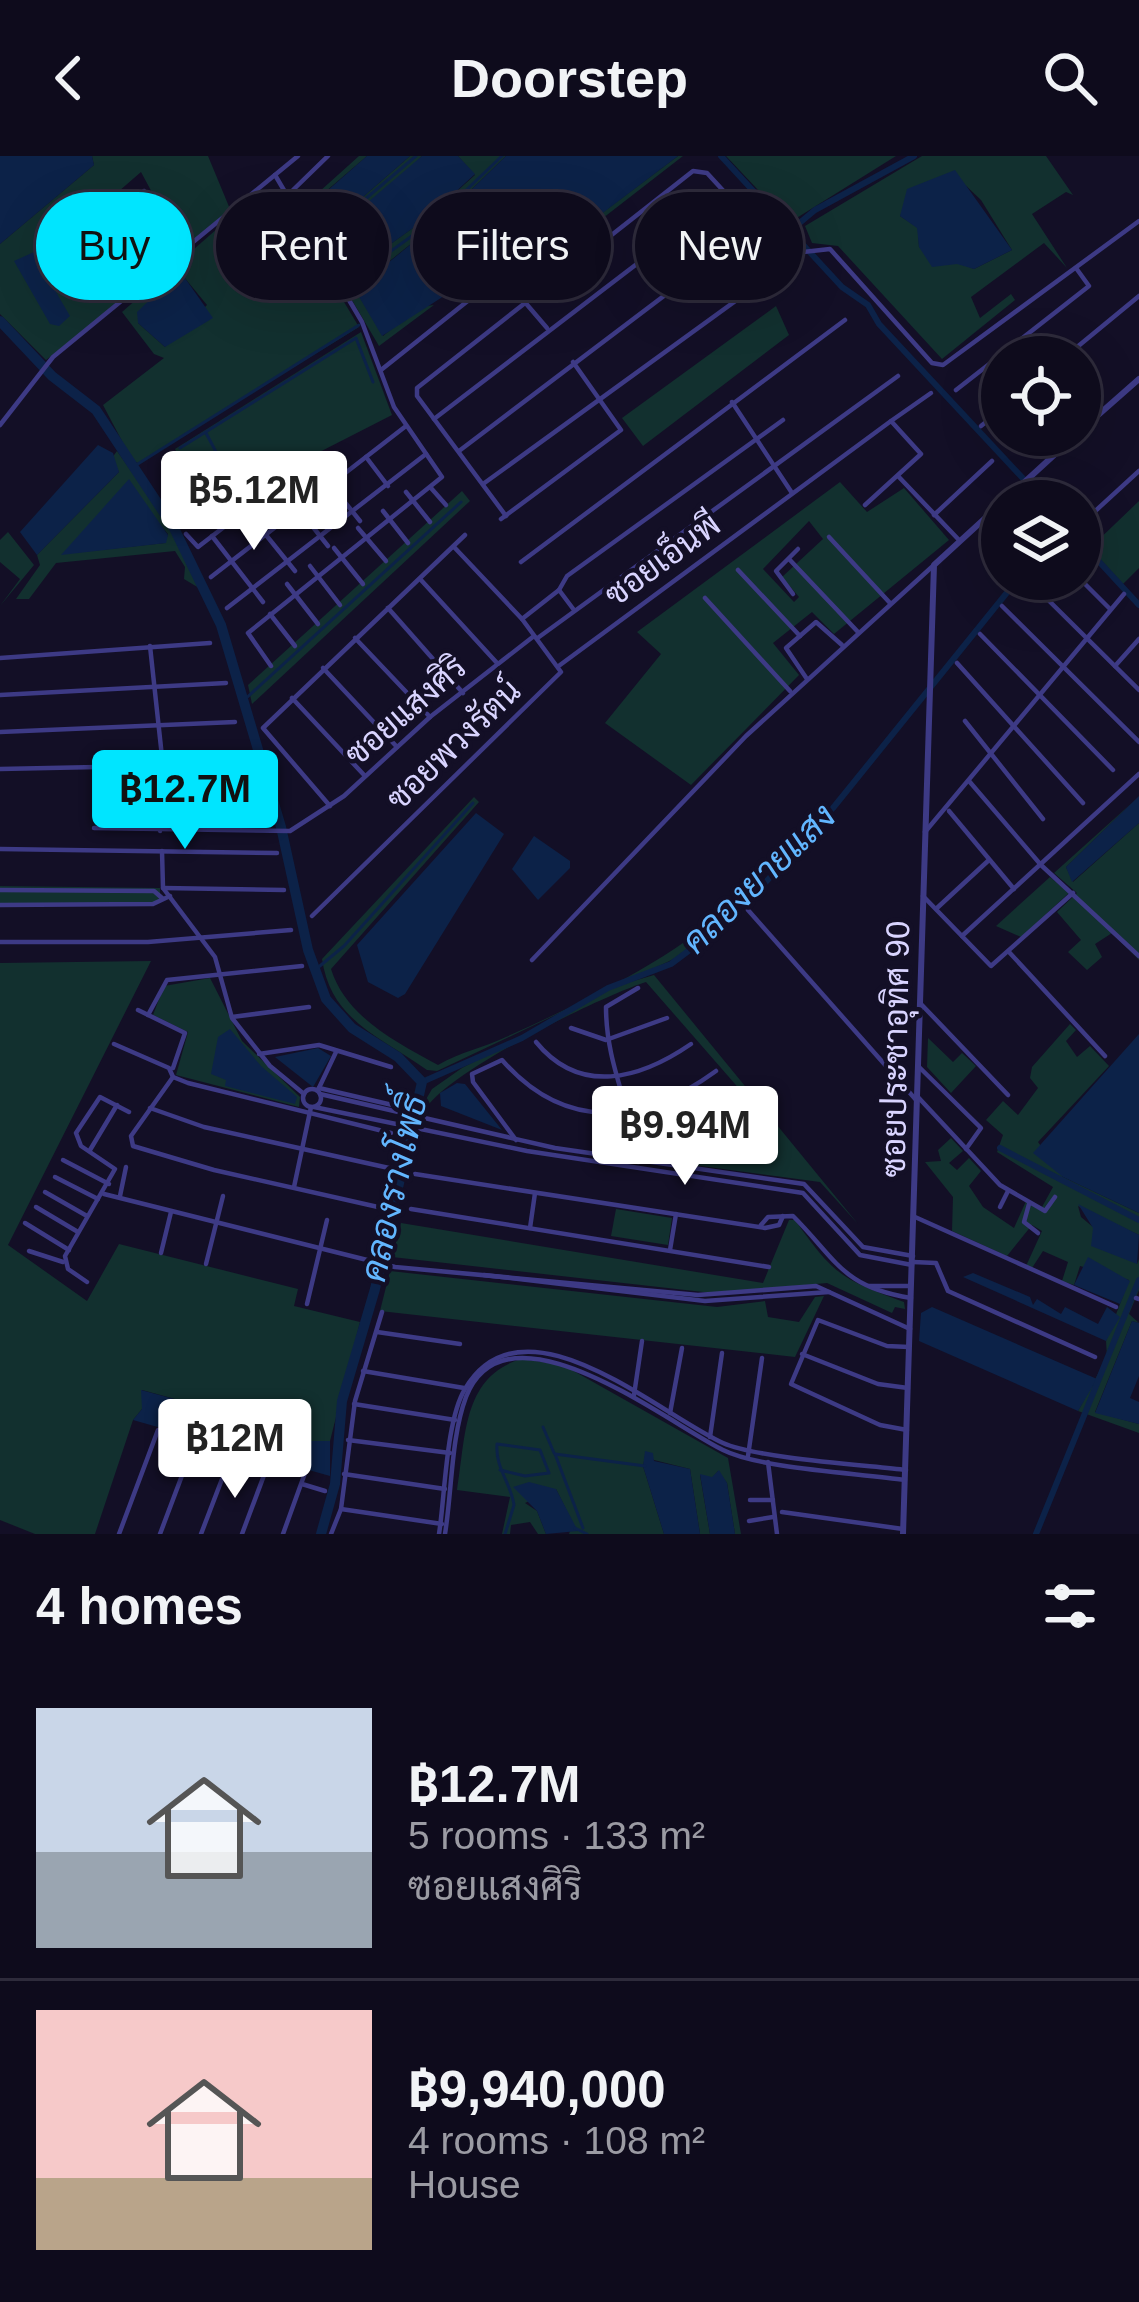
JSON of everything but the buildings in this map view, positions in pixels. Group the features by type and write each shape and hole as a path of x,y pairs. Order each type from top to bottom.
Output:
{"street":[{"path":"192,247 298,156"},
{"path":"293,190 328,156"},
{"path":"666,192 693,171 703,170 725,192"},
{"path":"271,666 248,636 442,477 406,426 362,322 274,175"},
{"path":"573,362 600,396 619,434 504,518 417,388 635,215"},
{"path":"803,253 820,246 834,253 938,366 1139,221"},
{"path":"434,419 635,265"},
{"path":"956,390 1089,286 1076,268"},
{"path":"1090,336 1139,296"},
{"path":"0,424 53,357 126,300"},
{"path":"381,370 469,300"},
{"path":"458,452 657,300"},
{"path":"483,484 734,300"},
{"path":"523,301 548,330"},
{"path":"521,562 845,320"},
{"name":"ซอยแสงศิริ","path":"94,828 290,832 330,806 496,663 776,469 898,376"},
{"path":"1101,413 1139,379"},
{"name":"ซอยเอ็นพี","path":"560,665 931,393"},
{"path":"732,402 793,494"},
{"path":"522,619 559,590 567,576 783,420"},
{"path":"865,505 921,454 891,421"},
{"path":"212,577 406,426"},
{"path":"227,608 426,454"},
{"path":"532,960 792,693 1053,456"},
{"path":"366,457 388,486"},
{"path":"186,534 195,547 311,460 386,561"},
{"path":"934,515 992,461"},
{"path":"1101,506 1139,471"},
{"path":"898,476 959,540"},
{"path":"278,483 363,584"},
{"path":"431,488 446,506"},
{"path":"406,492 430,522"},
{"path":"245,509 295,572"},
{"path":"383,511 408,543"},
{"path":"330,806 265,734 266,724 465,535"},
{"path":"212,536 263,602"},
{"path":"829,537 890,603"},
{"name":"ซอยพวงรัตน์","path":"312,916 560,674 560,665 522,619 454,547"},
{"path":"793,594 776,571 798,550"},
{"path":"789,559 858,632"},
{"name":"ซอยประชาอุทิศ 90","path":"903,1532 934,565"},
{"path":"310,566 340,605"},
{"path":"738,570 800,636"},
{"path":"421,580 496,663"},
{"path":"287,584 318,624"},
{"path":"559,590 575,612"},
{"path":"925,832 1124,594"},
{"path":"705,598 792,693"},
{"path":"1049,600 1139,690"},
{"path":"1101,600 1110,609"},
{"path":"1002,606 1139,742"},
{"path":"388,608 463,693"},
{"path":"270,614 295,646"},
{"path":"807,679 785,654 800,636 816,622 843,646"},
{"path":"980,634 1113,770"},
{"path":"356,638 430,717"},
{"path":"1114,666 1139,639"},
{"path":"0,658 210,643"},
{"path":"150,646 163,766"},
{"path":"957,663 1083,803"},
{"path":"323,668 398,747"},
{"path":"0,695 226,683"},
{"path":"292,698 365,776"},
{"path":"965,721 1043,819"},
{"path":"0,732 236,722"},
{"path":"0,769 243,764"},
{"path":"962,936 1139,774"},
{"path":"969,781 1041,865 1139,956"},
{"path":"159,808 160,831"},
{"path":"947,808 1014,890"},
{"path":"0,849 277,853"},
{"path":"163,851 166,897"},
{"path":"937,908 989,860"},
{"path":"164,888 284,890"},
{"path":"0,890 154,891 166,897 203,934 232,1017 259,1054 304,1094 312,1109"},
{"path":"922,896 988,965 1009,952 1073,893"},
{"path":"0,905 153,904 166,897"},
{"path":"748,910 917,1099 1008,1191 1046,1211 1055,1197"},
{"path":"0,942 148,942 291,930"},
{"path":"1009,952 1105,1056"},
{"path":"148,1015 164,981 302,966"},
{"path":"637,1166 628,1110 606,1040 607,1004 638,988"},
{"path":"920,1003 1008,1095"},
{"path":"232,1017 309,1007"},
{"path":"138,1010 185,1033 173,1073 131,1136 133,1146 378,1207"},
{"path":"571,1028 606,1040 667,1018"},
{"path":"536,1042 562,1067 591,1077 615,1078 668,1060 692,1044"},
{"path":"113,1044 173,1073 391,1133"},
{"path":"259,1054 314,1045 391,1066"},
{"path":"294,1187 312,1109 337,1052"},
{"path":"516,1139 472,1079 499,1058 554,1103 593,1113 671,1099 716,1071"},
{"path":"919,1066 982,1128 966,1150"},
{"path":"304,1094 319,1091 401,1107"},
{"path":"319,1091 394,1113 637,1166"},
{"path":"64,1262 109,1184 113,1164 81,1146 76,1132 100,1097 129,1112"},
{"path":"637,1152 682,1136 743,1099 764,1125 732,1152"},
{"path":"90,1150 117,1105"},
{"path":"151,1108 388,1168"},
{"path":"312,1109 772,1185 807,1196 866,1258 940,1266 948,1291 1095,1357"},
{"path":"63,1160 109,1184"},
{"path":"120,1196 126,1167"},
{"path":"416,1174 760,1226 779,1225 783,1216 797,1219 842,1274 911,1298"},
{"path":"55,1177 102,1197 120,1196 395,1267 697,1298 829,1292 910,1329"},
{"path":"1000,1208 1008,1191"},
{"path":"45,1192 89,1217"},
{"path":"530,1228 535,1193"},
{"path":"206,1264 223,1196"},
{"path":"1028,1204 1024,1222 1038,1233"},
{"path":"36,1208 80,1233"},
{"path":"411,1209 769,1267"},
{"path":"161,1253 171,1212"},
{"path":"670,1250 676,1214"},
{"path":"914,1217 1115,1306"},
{"path":"307,1304 327,1220"},
{"path":"25,1223 69,1250"},
{"path":"29,1251 64,1262 87,1282"},
{"path":"869,1286 912,1286"},
{"path":"331,1534 340,1508 354,1404 382,1312"},
{"path":"907,1430 880,1426 793,1388 802,1354 820,1320 887,1346 909,1348"},
{"path":"376,1332 460,1344"},
{"path":"634,1396 642,1341"},
{"path":"669,1416 682,1348"},
{"path":"442,1534 467,1389 488,1368 518,1350 550,1352 709,1438 768,1460 905,1475"},
{"path":"709,1438 722,1353"},
{"path":"802,1354 878,1384 908,1388"},
{"path":"748,1452 762,1358"},
{"path":"364,1371 467,1389"},
{"path":"354,1404 459,1420"},
{"path":"119,1534 158,1430"},
{"path":"348,1440 454,1454"},
{"path":"160,1534 195,1441"},
{"path":"748,1452 830,1460 905,1475"},
{"path":"201,1534 232,1453"},
{"path":"768,1460 779,1514 777,1534"},
{"path":"828,1469 830,1460"},
{"path":"242,1534 269,1462"},
{"path":"283,1534 305,1473"},
{"path":"344,1474 449,1489"},
{"path":"302,1484 325,1491"},
{"path":"750,1500 773,1500"},
{"path":"340,1508 444,1524"},
{"path":"749,1521 779,1514 903,1532"}],"green space":[{"path":"92,156 208,156 223,192 216,192 216,221 192,242 192,192 152,192 141,172 119,192 62,192 94,165"},
{"path":"359,156 367,156 325,192 319,192"},
{"path":"410,156 422,156 389,193 369,192"},
{"path":"458,156 506,156 469,192 456,192 475,175"},
{"path":"678,156 683,156 611,212 611,206"},
{"path":"726,156 896,156 803,214 803,192 760,192"},
{"path":"922,156 1046,156 1073,195 1066,192 1032,214 1067,268 1044,243 971,297 980,318 1011,294 1015,300 942,359 838,246 812,243 805,226","holes":["961,181 981,200 1012,250 974,269 919,247 918,228 900,216 908,201"]},
{"path":"36,214 36,300 122,300 46,360 0,314 0,244"},
{"path":"413,228 413,242 389,262 389,245"},
{"path":"216,230 216,300 343,300 359,327 138,463 103,405 164,358 154,354 122,312 136,300 156,300 138,323 165,347 207,305 192,287 192,251"},
{"path":"352,300 362,300 383,336 419,307 434,305 379,346"},
{"path":"776,306 789,335 643,446 622,418"},
{"path":"361,332 392,415 210,508 201,503 175,449"},
{"path":"117,451 172,530 199,588 184,579 185,567 175,551 56,563 29,599 16,599 40,565 37,555 119,472 112,458","holes":["152,515 168,534 165,543 63,554"]},
{"path":"840,482 867,512 904,488 949,540 834,634 812,612 773,643 799,675 691,785 605,723 661,654 637,632","holes":["809,521 823,539 782,577 799,597 794,602 763,569"]},
{"path":"462,491 470,501 252,704 248,685"},
{"path":"1139,501 1139,568 1123,584 1101,560 1101,537"},
{"path":"8,532 34,565 0,606 20,579 0,562 0,540"},
{"path":"474,797 479,802 331,969 360,1014 438,1065 537,1023 631,975 690,938 743,895 680,956 437,1071 427,1070 347,1013 327,980 322,959"},
{"path":"1134,801 1066,867 1073,882 1139,823 1139,960 1112,933 1095,944 1102,957 1087,970 1068,952 1081,940 1057,912 1077,893 1054,873"},
{"path":"1050,877 1069,893 1021,937 996,926"},
{"path":"0,886 160,888 160,903 0,903"},
{"path":"151,961 8,1245 87,1301 119,1244 298,1289 294,1306 360,1322 330,1441 311,1441 288,1430 142,1390 142,1409 133,1420 95,1534 35,1534 0,1520 0,963"},
{"path":"654,975 858,1224 820,1182 649,1159 652,1153 699,1133 733,1156 770,1124 646,982 560,1019 488,1059 457,1079 423,1114 418,1113 432,1089 462,1068 613,987"},
{"path":"210,978 242,1041 300,1097 299,1107 176,1075 188,1032 153,1015 164,986"},
{"path":"1070,1024 1076,1030 1066,1041 1077,1057 1090,1046 1109,1066 1038,1142 1063,1177 1139,1213 1139,1235 1078,1206 1081,1217 1137,1264 1139,1259 1139,1290 1129,1314 1139,1323 1132,1321 1095,1412 1139,1424 1139,1433 1078,1411 1107,1357 1106,1341 1129,1280 1080,1266 1074,1285 1062,1281 1068,1262 1043,1251 1032,1268 1026,1266 1042,1231 1032,1225 1007,1256 952,1231 953,1197 925,1162 941,1161 938,1150 951,1138 963,1151 949,1163 957,1170 969,1158 981,1171 969,1186 983,1207 1014,1228 1027,1199 1042,1207 1053,1187 997,1152 1003,1135 986,1120 1003,1101 1018,1115 1038,1088 1030,1078 1032,1067"},
{"path":"928,1038 953,1062 962,1053 976,1066 951,1093 927,1067"},
{"path":"616,1209 672,1218 668,1245 611,1236"},
{"path":"789,1220 795,1220 840,1273 904,1302 905,1309 895,1307 892,1313 827,1283 712,1293 392,1257 401,1223 763,1283"},
{"path":"390,1271 717,1307 765,1301 768,1317 799,1322 815,1297 824,1296 795,1357 380,1311"},
{"path":"521,1359 563,1365 728,1458 741,1534 735,1534 727,1483 718,1471 712,1478 700,1475 710,1534 700,1534 690,1469 654,1460 646,1452 643,1466 664,1534 569,1534 573,1523 556,1489 525,1503 537,1511 546,1534 538,1534 530,1522 511,1525 510,1534 502,1534 510,1497 457,1490 477,1394 502,1368"}],"water":[{"path":"0,156 92,156 94,165 62,192 36,192 36,214 0,244"},
{"path":"367,156 410,156 369,192 326,192"},
{"path":"422,156 458,156 475,174 455,192 413,192 413,228 389,245 389,192 380,192"},
{"path":"506,156 678,156 611,207 611,192 469,192"},
{"path":"955,170 1012,250 974,269 957,264 932,267 919,247 917,228 900,216 907,189"},
{"path":"413,242 413,300 438,300 382,336 361,300 389,300 389,262"},
{"path":"36,251 36,300 14,261"},
{"path":"192,288 213,318 165,347 138,323 137,312 150,300 192,300"},
{"path":"36,300 61,300 70,316 59,326 50,324"},
{"path":"98,445 113,453 119,472 37,555 20,532"},
{"path":"129,479 168,535 166,543 61,555"},
{"path":"1139,796 1139,823 1072,882 1066,867"},
{"path":"476,813 504,834 405,994 398,998 368,982 357,945"},
{"path":"534,836 570,861 570,868 538,900 512,869"},
{"path":"230,1029 261,1066 297,1097 295,1104 225,1086 226,1080 211,1074 218,1037"},
{"path":"1139,1034 1139,1213 1063,1177 1033,1153"},
{"path":"318,1048 331,1056 313,1087 275,1057"},
{"path":"457,1083 465,1084 502,1130 441,1106 440,1093"},
{"path":"1078,1204 1139,1235 1137,1264 1091,1246 1093,1228"},
{"path":"1088,1257 1130,1281 1120,1304 1074,1285"},
{"path":"973,1273 1030,1297 1033,1305 1037,1299 1061,1314 1065,1307 1098,1324 1107,1307 1120,1317 1106,1341 963,1277"},
{"path":"932,1307 1097,1379 1078,1411 919,1341 921,1313"},
{"path":"1132,1321 1139,1323 1139,1376 1130,1398 1139,1402 1139,1424 1095,1413"},
{"path":"141,1390 288,1430 311,1441 330,1441 330,1476 133,1420 142,1409"},
{"path":"645,1451 653,1453 654,1461 690,1469 700,1534 664,1534 643,1466"},
{"path":"719,1470 727,1483 735,1534 710,1534 700,1474 712,1477"},
{"path":"529,1482 556,1489 578,1531 546,1534 537,1511 513,1487"}],"waterway":[{"path":"373,192 416,156"},
{"path":"389,253 438,217 502,156"},
{"path":"721,156 842,287 868,305 879,324 1024,480"},
{"path":"803,220 914,156"},
{"name":"คลองรางโพธิ์","path":"0,321 52,376 96,410 174,528 221,625 281,827 308,950 326,999 352,1028 398,1057 422,1082 375,1289 342,1401 335,1484 321,1534"},
{"path":"133,467 359,325"},
{"path":"180,448 356,338 373,382"},
{"path":"206,433 232,482 207,500"},
{"path":"243,701 461,502"},
{"path":"1101,564 1139,605"},
{"name":"คลองยายแสง","path":"422,1082 522,1038 608,988 671,964 691,949 764,884 833,808 1001,600"},
{"path":"315,970 344,946 473,803"},
{"path":"1000,1148 1139,1220"},
{"path":"1036,1534 1139,1280"},
{"path":"543,1427 554,1453"},
{"path":"500,1470 525,1476 549,1473 540,1450 497,1444 498,1461 501,1468 504,1475 510,1490 514,1505 505,1534"},
{"path":"583,1528 555,1454 645,1466"},
{"path":"575,1528 587,1534"}]}
